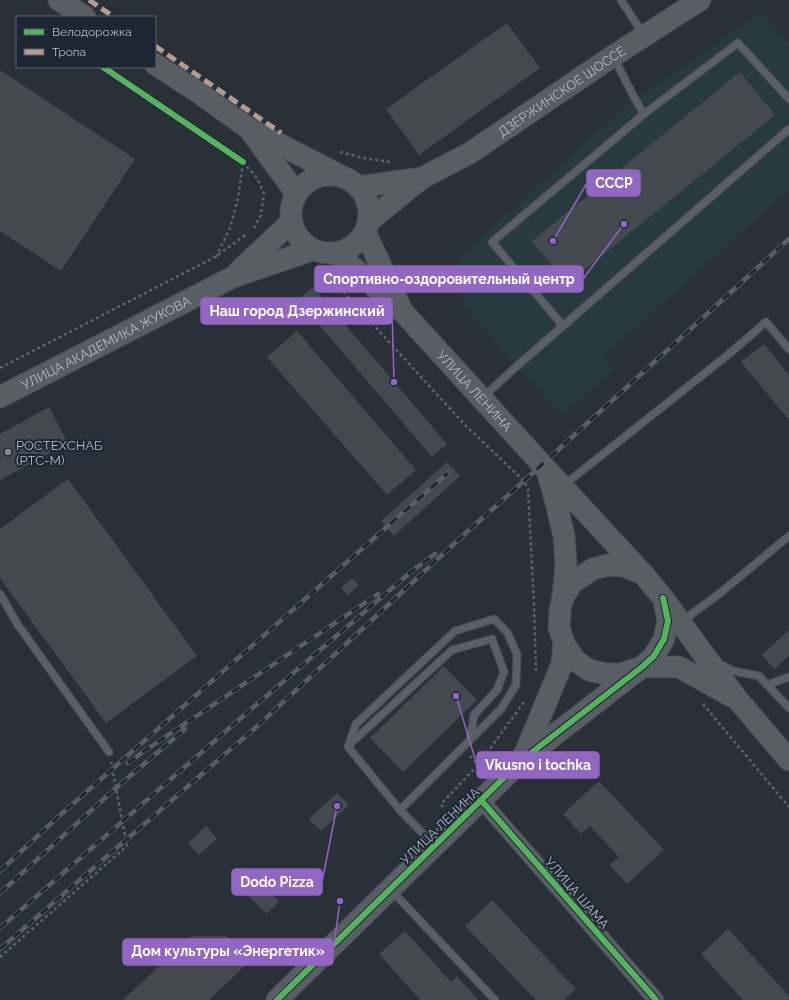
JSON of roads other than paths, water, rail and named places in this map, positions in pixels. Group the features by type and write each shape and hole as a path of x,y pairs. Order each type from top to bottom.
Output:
{"main road":[{"path":"59,0 83,16"},
{"name":"ДЗЕРЖИНСКОЕ ШОССЕ","path":"367,227 422,178 470,152 613,56 700,0"},
{"path":"156,65 248,128 350,180 358,186 368,203 369,212 367,227 358,242 348,249 337,253 324,253 311,259 291,222 292,202 296,194 311,180 320,176 340,176"},
{"path":"248,128 296,194"},
{"name":"ДЗЕРЖИНСКОЕ ШОССЕ","path":"358,186 422,178"},
{"name":"УЛИЦА АКАДЕМИКА ЖУКОВА","path":"233,277 291,222"},
{"name":"УЛИЦА ЛЕНИНА","path":"367,227 402,311"},
{"name":"УЛИЦА ЛЕНИНА","path":"277,1000 522,760 642,667 654,656 664,640 668,621 663,598 644,575 402,311 337,253"},
{"name":"УЛИЦА АКАДЕМИКА ЖУКОВА","path":"0,397 233,277 311,259"},
{"name":"УЛИЦА ЛЕНИНА","path":"547,470 564,536 566,564 559,627 564,644 575,660 589,670 606,674 621,674 642,667"},
{"name":"УЛИЦА ЛЕНИНА","path":"563,596 573,582 593,568 609,565 624,566 644,575"},
{"path":"663,598 738,700 789,760"},
{"name":"УЛИЦА ЛЕНИНА","path":"522,760 562,664 564,644"},
{"path":"642,667 679,667 738,700"}],"street":[{"name":"УЛИЦА ШАМА","path":"481,800 656,1000"}],"lane":[{"path":"621,0 644,36"},
{"path":"564,326 492,242 644,114 738,43 789,99"},
{"path":"613,56 644,114"},
{"path":"482,398 789,129"},
{"path":"562,486 729,354 766,322 789,349"},
{"path":"680,622 719,594 789,536"},
{"path":"0,594 18,625 109,752"},
{"path":"348,747 356,724 455,631 494,619 506,632 517,654 516,685 501,709 400,810"},
{"path":"348,747 452,650 492,639 504,672 497,690 474,716 470,740"},
{"path":"704,655 733,672 759,676 789,708"},
{"path":"767,685 789,677"},
{"path":"348,747 400,810 435,846"},
{"path":"390,889 496,1000"}],"railway":[{"path":"0,949 254,729 468,531 789,239"},
{"path":"0,871 58,817 448,473"},
{"path":"408,574 435,554"},
{"path":"0,928 412,571"},
{"path":"128,763 378,594"},
{"path":"0,893 116,788 185,729"}],"place":[{"name":"Спортивно-оздоровительный центр","path":"624,224"},
{"name":"СССР","path":"553,241"},
{"name":"Наш город Дзержинский","path":"394,382"},
{"name":"РОСТЕХСНАБ (РТС-М)","path":"8,452"},
{"name":"Vkusno i tochka","path":"456,696"},
{"name":"Dodo Pizza","path":"337,806"},
{"name":"Дом культуры «Энергетик»","path":"340,901"}]}
